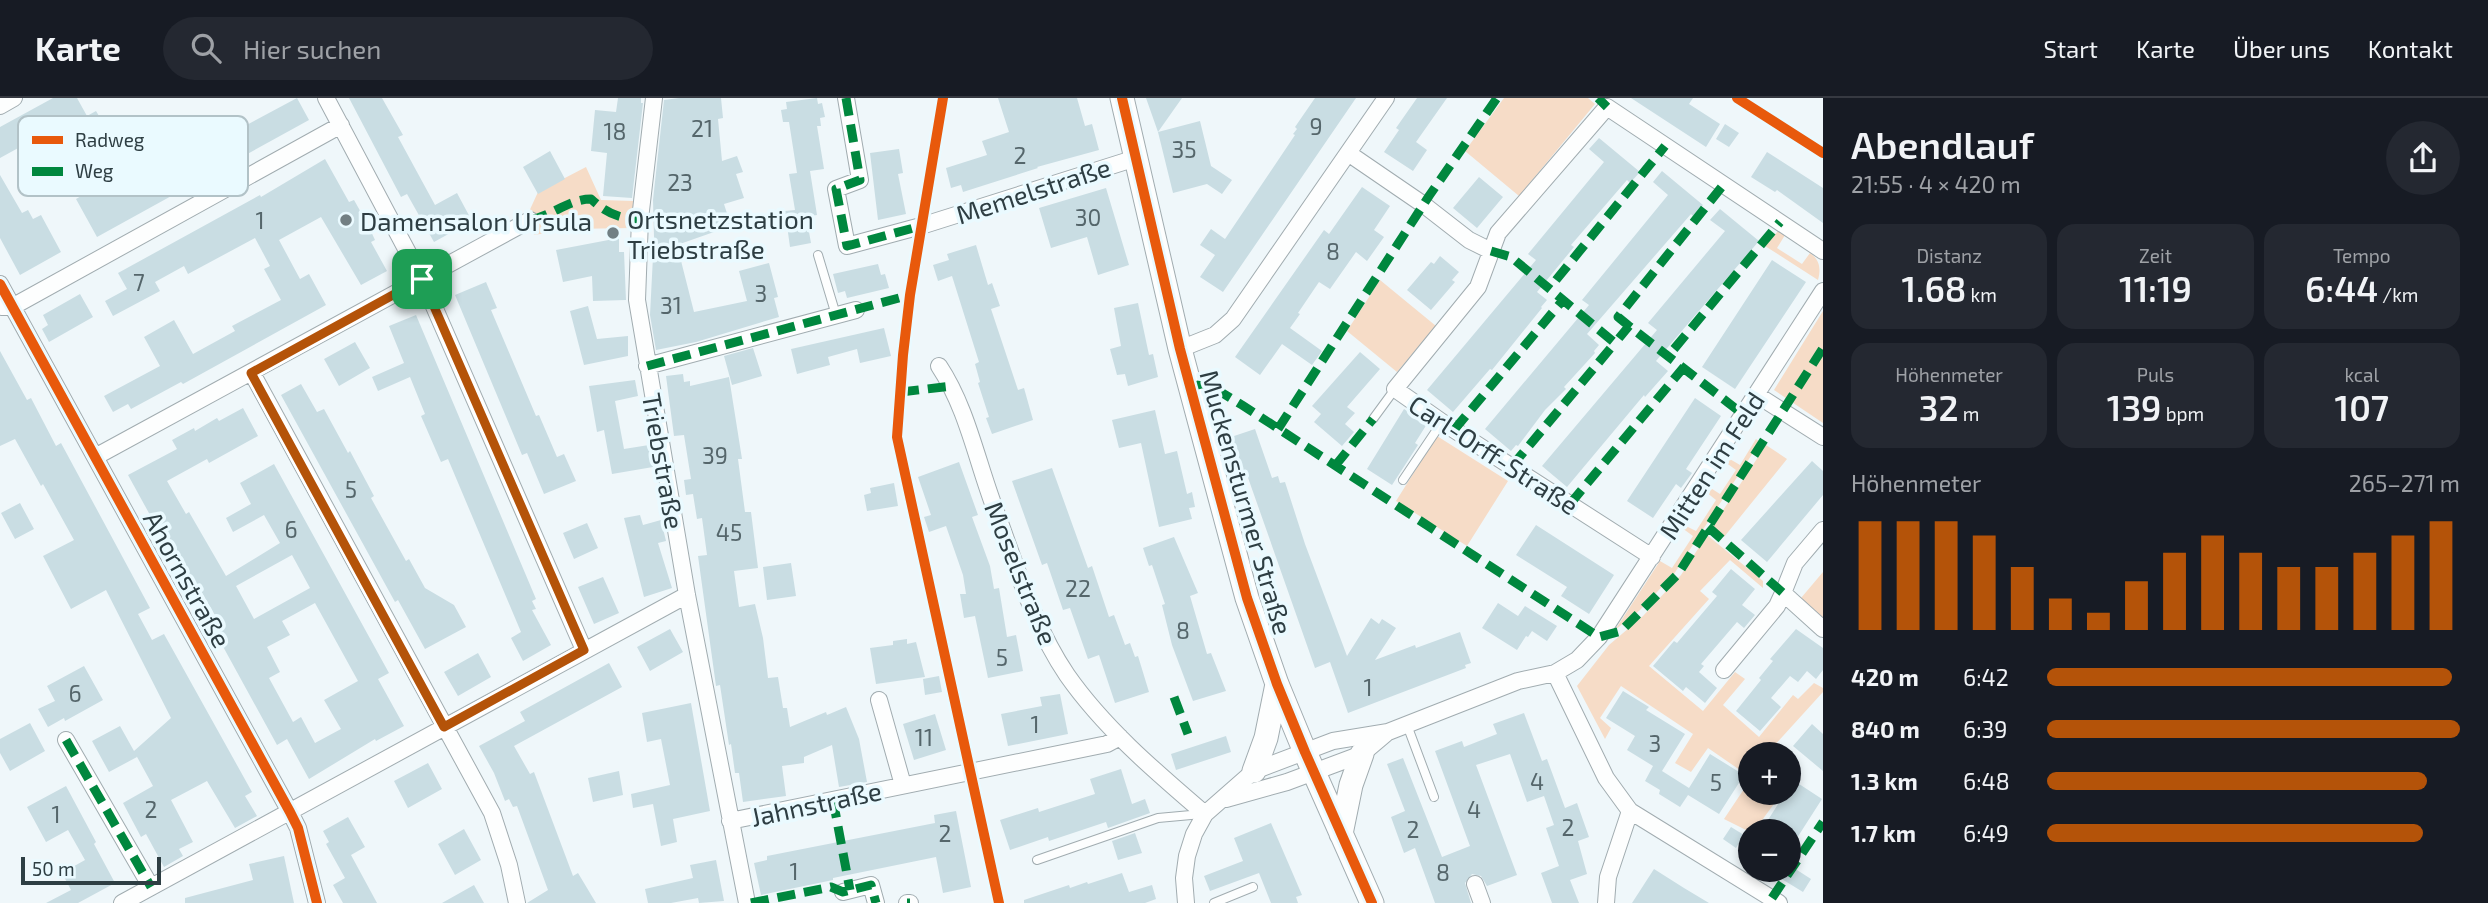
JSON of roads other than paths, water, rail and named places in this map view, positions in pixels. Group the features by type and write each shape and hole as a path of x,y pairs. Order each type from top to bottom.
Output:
{"main road":[{"name":"Muckensturmer Straße","path":"1122,98 1181,349 1247,598 1277,684 1372,903"},
{"path":"1254,771 1266,738 1277,684"},
{"path":"1341,834 1351,785 1362,754"}],"street":[{"path":"0,106 14,98"},
{"path":"326,98 422,279 584,650"},
{"name":"Triebstraße","path":"654,98 637,260 637,300 687,595 747,903"},
{"name":"Memelstraße","path":"846,98 860,180 836,190 847,246 921,226 1136,158"},
{"path":"1181,349 1215,335 1233,319 1387,98"},
{"name":"Carl-Orff-Straße","path":"1652,557 1395,389 1478,287 1498,233 1607,107 1823,251"},
{"path":"248,176 341,125"},
{"path":"1348,153 1469,240 1491,251"},
{"path":"6,307 210,196"},
{"path":"95,457 530,220"},
{"name":"Ahornstraße","path":"0,284 6,307 95,457 290,812 298,828 317,903"},
{"name":"Mitten im Feld","path":"1555,673 1577,660 1599,637 1823,291"},
{"path":"648,366 856,310"},
{"name":"Moselstraße","path":"939,366 952,386 1037,620 1066,674 1105,723 1205,814"},
{"path":"251,373 492,813 509,865 517,903"},
{"path":"1756,395 1823,438"},
{"path":"1724,670 1777,606 1795,563 1823,530"},
{"path":"1783,593 1823,629"},
{"path":"122,903 687,595"},
{"path":"1221,800 1287,782 1333,741 1388,732 1518,681 1555,673 1606,778 1630,811 1779,903"},
{"name":"Jahnstraße","path":"878,700 902,785"},
{"path":"1182,902 1187,856 1194,834 1205,814 1254,771 1362,754 1388,732"},
{"name":"Jahnstraße","path":"730,821 1107,744 1120,737"},
{"path":"66,740 151,887"},
{"path":"1606,903 1608,877 1630,811"},
{"path":"1475,884 1482,903"},
{"path":"843,892 871,885 876,903"}],"lane":[{"path":"818,255 836,315"},
{"path":"1373,419 1395,389"},
{"path":"1403,480 1442,422"},
{"path":"1408,725 1434,797"},
{"path":"1037,859 1158,818 1205,814"},
{"path":"1214,903 1253,887"}],"place":[{"name":"Damensalon Ursula","path":"346,220"},
{"name":"Ortsnetzstation Triebstraße","path":"613,233"}]}
